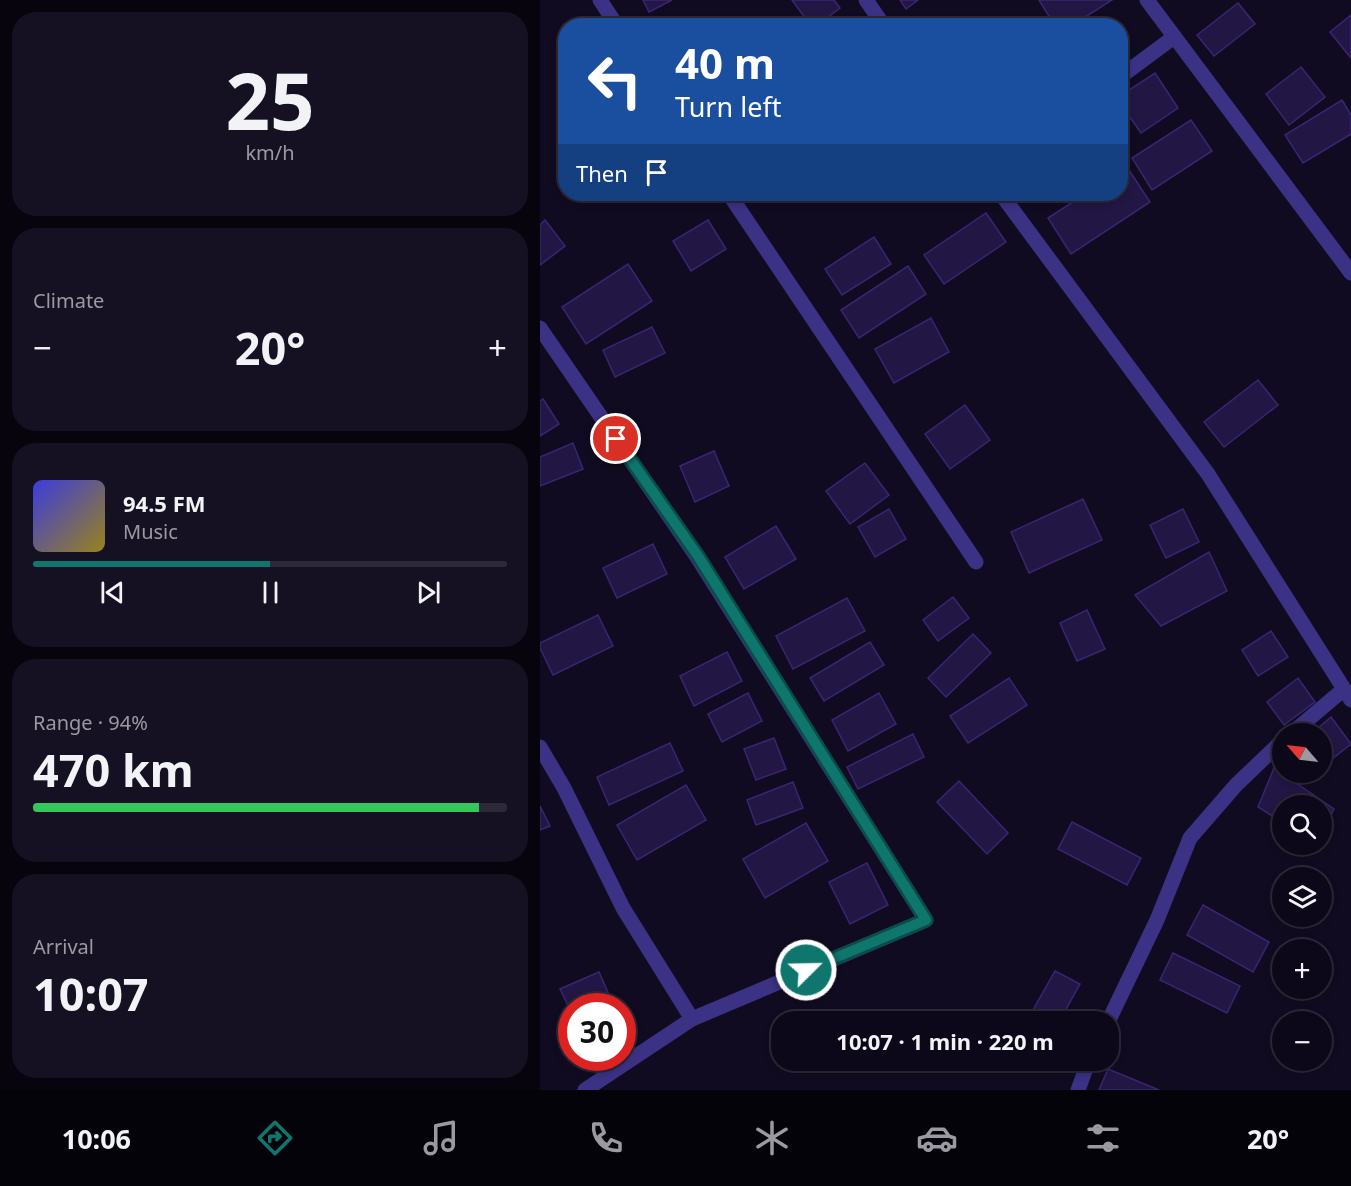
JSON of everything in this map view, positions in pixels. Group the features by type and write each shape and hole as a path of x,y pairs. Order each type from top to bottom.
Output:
{"street":[{"path":"600,0 612,18"},
{"path":"866,0 878,18"},
{"path":"1147,0 1351,273"},
{"path":"1128,70 1174,36"},
{"path":"734,201 976,562"},
{"path":"1006,201 1208,474 1347,694 1306,723"},
{"path":"540,328 698,556 926,920 692,1019 585,1090"},
{"path":"540,747 564,788 623,908 692,1019"},
{"path":"1113,1011 1157,920 1190,838 1236,785 1272,751"},
{"path":"1078,1090 1085,1071"}],"building":[{"path":"643,0 672,0 649,12"},
{"path":"792,0 834,0 840,8 827,18 805,18"},
{"path":"900,0 918,0 906,9"},
{"path":"1039,0 1112,0 1084,18 1050,18"},
{"path":"1238,3 1255,24 1214,56 1197,35"},
{"path":"1351,15 1351,58 1330,32"},
{"path":"1301,67 1325,97 1289,125 1266,94"},
{"path":"1155,73 1178,108 1141,133 1128,114 1128,91"},
{"path":"1342,100 1351,115 1351,134 1303,163 1285,135"},
{"path":"1191,120 1212,151 1152,190 1132,158"},
{"path":"1128,169 1150,202 1071,254 1048,218 1074,201 1128,201"},
{"path":"986,213 1006,242 944,284 924,255"},
{"path":"545,220 565,246 540,265 540,225"},
{"path":"708,220 726,249 691,271 673,241"},
{"path":"874,237 891,264 842,295 825,269"},
{"path":"628,264 652,301 586,344 562,307"},
{"path":"908,266 926,294 859,338 841,310"},
{"path":"931,318 949,352 894,383 875,349"},
{"path":"652,327 665,353 615,377 603,350"},
{"path":"1258,380 1278,405 1224,447 1204,422"},
{"path":"543,399 559,424 540,436 540,401"},
{"path":"965,405 990,440 950,469 925,434"},
{"path":"573,443 583,469 540,486 540,457"},
{"path":"714,451 729,486 695,502 680,466"},
{"path":"865,463 889,495 850,524 826,491"},
{"path":"1083,499 1102,540 1029,573 1011,532"},
{"path":"889,509 906,539 875,557 858,527"},
{"path":"1183,509 1199,542 1166,558 1150,525"},
{"path":"776,526 796,559 744,589 725,557"},
{"path":"653,544 667,574 617,598 603,568"},
{"path":"1209,552 1227,591 1161,626 1135,595"},
{"path":"953,597 969,618 938,641 923,620"},
{"path":"847,598 865,631 793,669 776,636"},
{"path":"1087,610 1105,649 1077,661 1060,623"},
{"path":"598,615 613,646 553,675 540,648 540,643"},
{"path":"1271,631 1288,657 1258,676 1242,650"},
{"path":"973,634 991,653 946,697 928,678"},
{"path":"870,642 884,665 824,701 810,678"},
{"path":"727,652 742,681 694,706 680,676"},
{"path":"1009,678 1027,705 968,743 950,716"},
{"path":"1298,678 1315,702 1287,723 1283,723 1267,702"},
{"path":"748,693 762,721 722,742 708,714"},
{"path":"879,693 896,724 848,751 832,720"},
{"path":"1331,717 1351,744 1332,759 1332,723 1324,723"},
{"path":"913,734 924,757 858,789 847,767"},
{"path":"774,738 786,769 756,780 744,749"},
{"path":"670,743 683,771 609,805 597,777"},
{"path":"1272,773 1272,783 1296,783 1314,795 1272,795 1272,816 1258,807"},
{"path":"959,781 1008,833 987,854 937,802"},
{"path":"793,782 803,808 756,825 747,800"},
{"path":"686,785 706,820 637,860 617,825"},
{"path":"540,806 550,826 540,830"},
{"path":"1072,822 1141,858 1127,885 1058,849"},
{"path":"806,823 828,861 765,898 743,859"},
{"path":"867,863 888,905 850,924 829,882"},
{"path":"1203,905 1269,942 1253,972 1187,935"},
{"path":"1173,953 1240,986 1227,1013 1160,980"},
{"path":"1055,971 1080,984 1065,1011 1033,1010"},
{"path":"599,972 608,993 562,993 560,989"},
{"path":"1107,1071 1113,1071 1159,1090 1099,1090"}],"route":[{"path":"616,439 698,556 926,920 806,970"}]}
